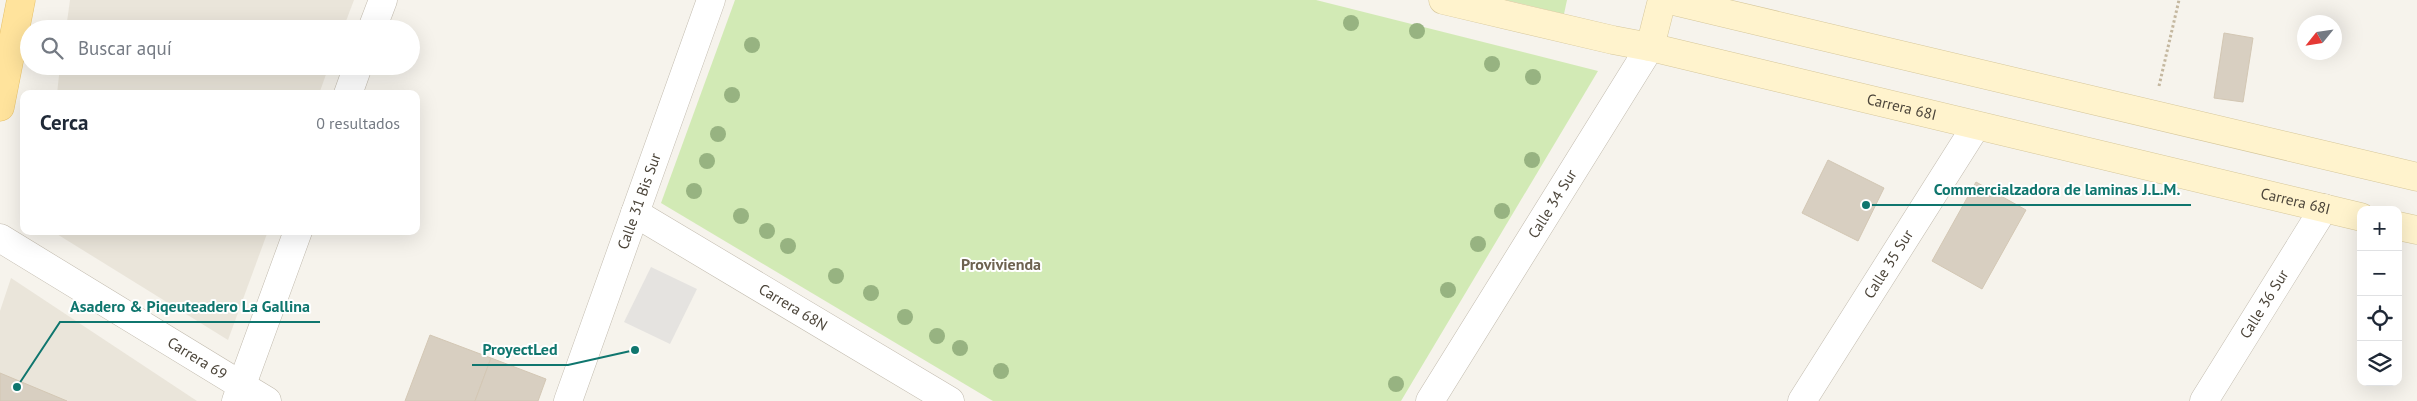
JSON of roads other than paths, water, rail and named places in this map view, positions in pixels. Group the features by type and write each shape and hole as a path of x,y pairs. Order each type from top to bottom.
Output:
{"main road":[{"path":"0,107 21,0"}],"street":[{"path":"375,20 382,0"},
{"name":"Calle 31 Bis Sur","path":"568,401 711,0"},
{"name":"Carrera 68I","path":"1443,0 1650,47 2357,216"},
{"name":"Calle 34 Sur","path":"1430,401 1650,47 1662,0"},
{"path":"1669,0 2417,177"},
{"path":"349,90 355,75"},
{"name":"Calle 35 Sur","path":"1802,401 1976,126"},
{"name":"Calle 36 Sur","path":"2204,401 2324,208"},
{"name":"Carrera 68N","path":"635,212 950,401"},
{"path":"2402,227 2417,230"},
{"path":"239,393 297,235"},
{"name":"Carrera 69","path":"0,238 239,393 268,401"}],"place":[{"name":"Commercialzadora de laminas J.L.M.","path":"1866,205"},
{"name":"ProyectLed","path":"635,350"},
{"name":"Asadero & Piqeuteadero La Gallina","path":"17,387"}],"district":[{"name":"Provivienda","path":"1001,264"}]}
